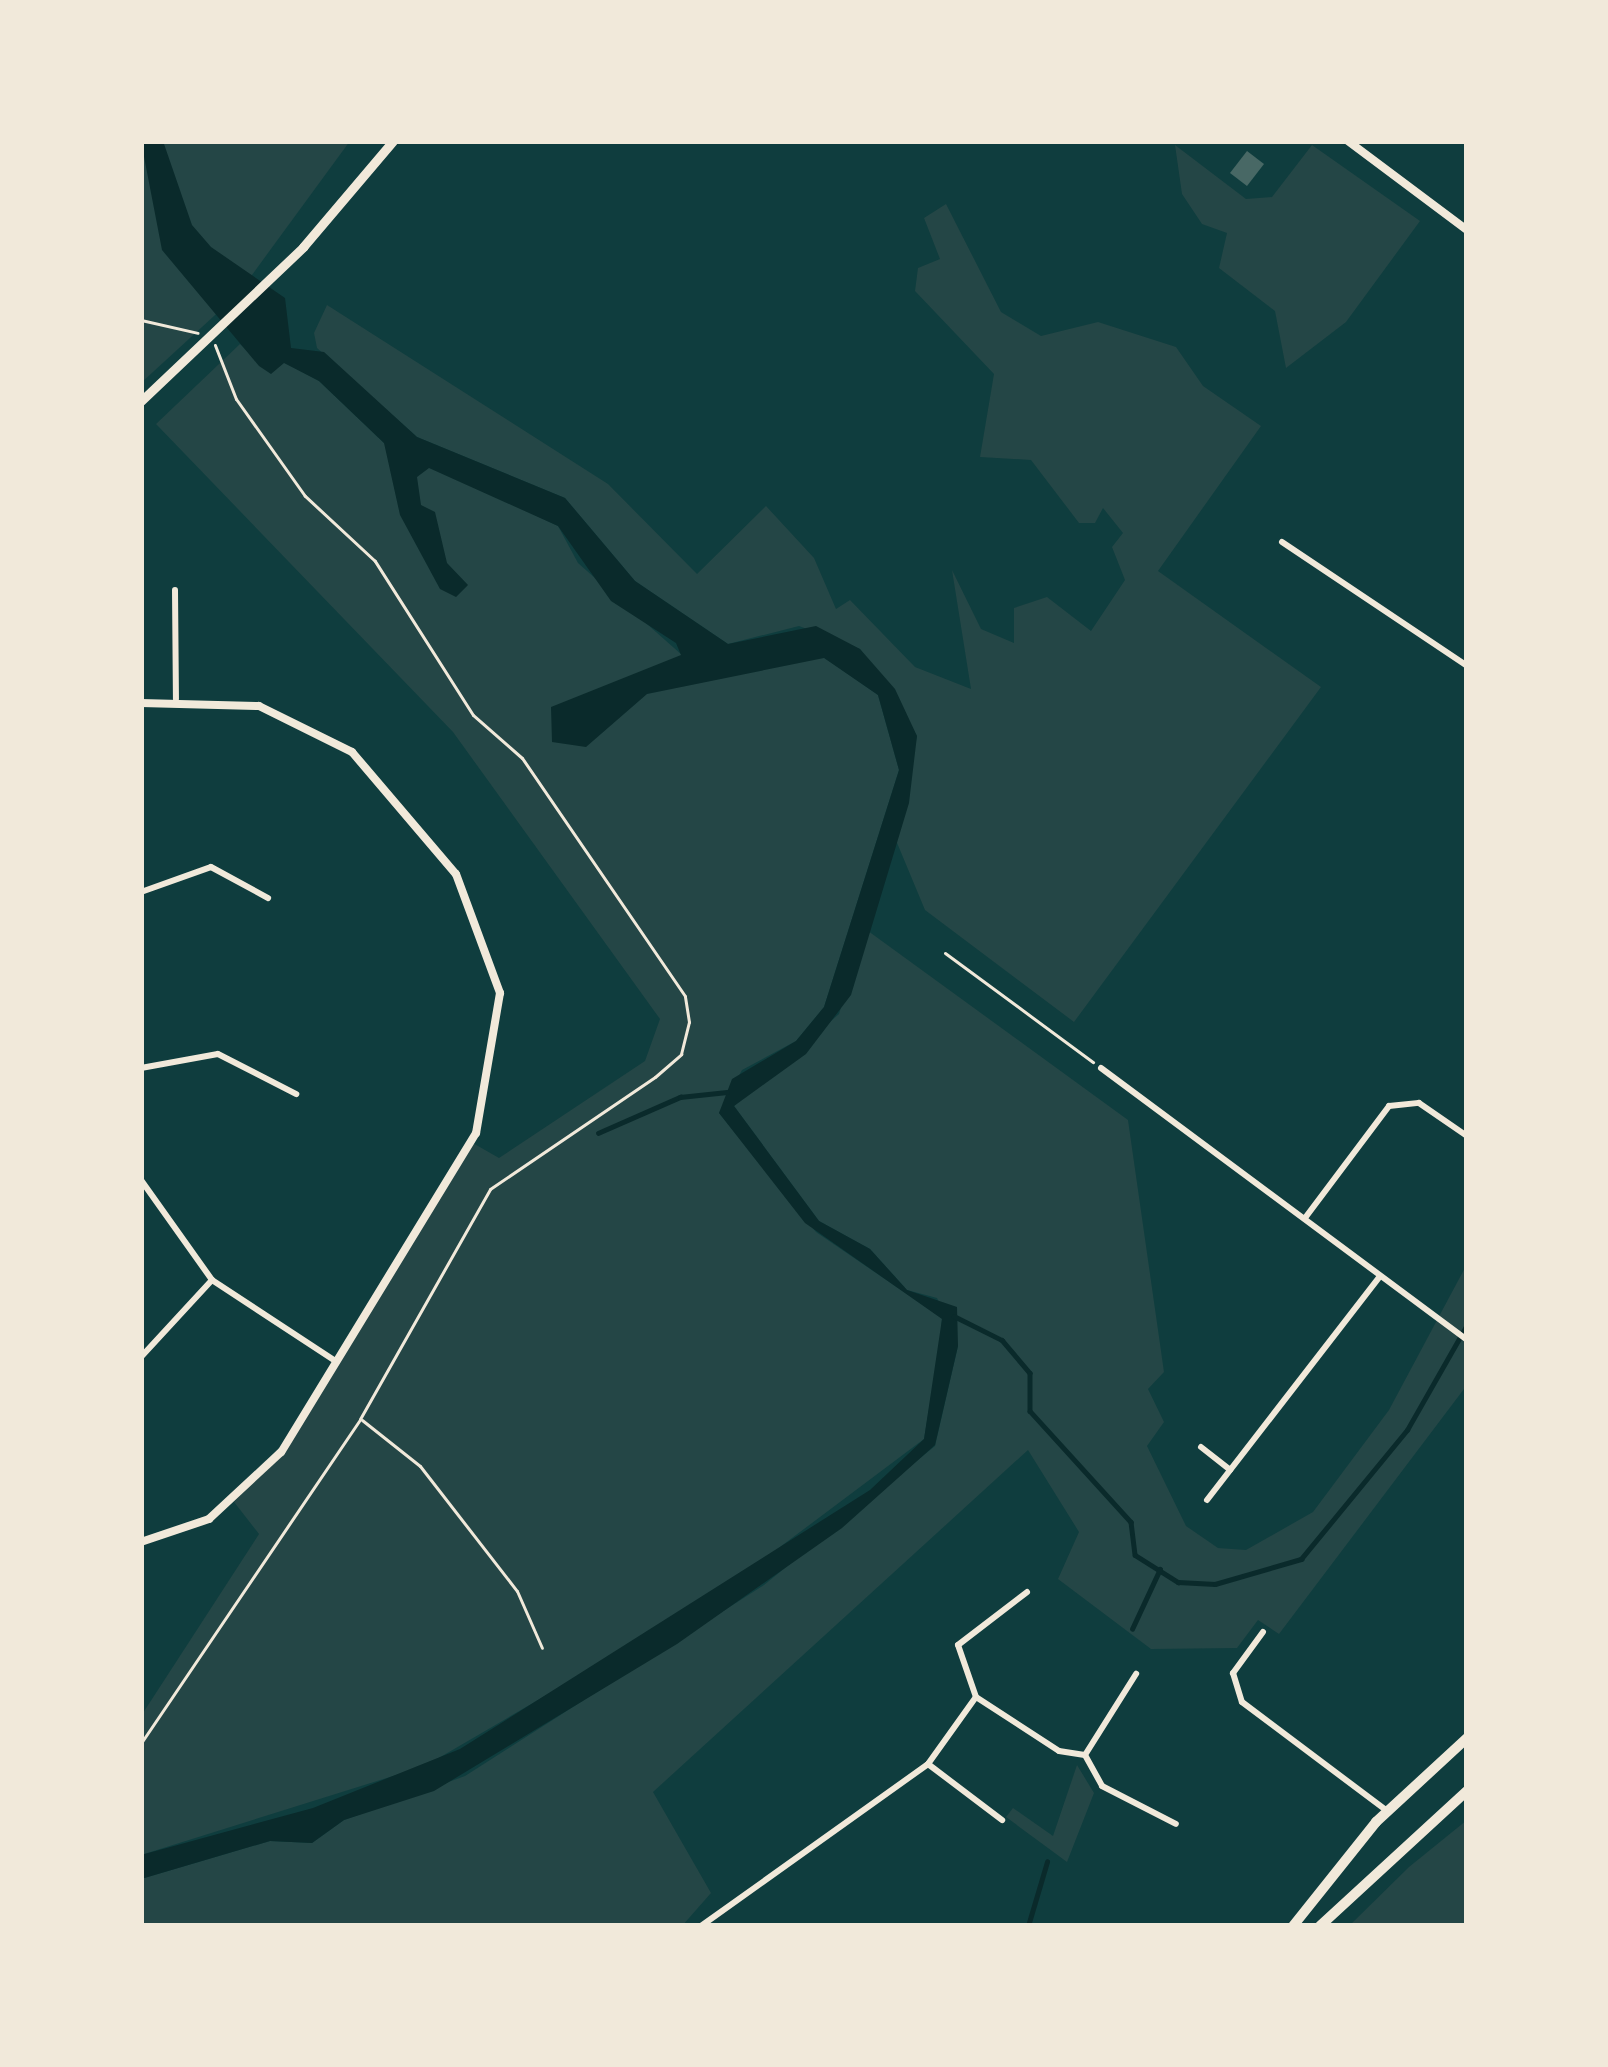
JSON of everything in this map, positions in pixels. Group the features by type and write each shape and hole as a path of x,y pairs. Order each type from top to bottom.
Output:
{"highway":[{"path":"1294,1926 1387,1811 1467,1738"},
{"path":"1320,1926 1467,1792"}],"main road":[{"path":"141,401 303,247 393,141"}],"street":[{"path":"1348,141 1467,230"},
{"path":"1282,542 1467,666"},
{"path":"175,590 176,699"},
{"path":"141,703 176,699 260,706 352,752 424,827 494,957 499,1032 487,1104 337,1362 251,1489 209,1519 141,1542"},
{"path":"141,892 211,867 268,898"},
{"path":"141,1068 218,1054 296,1094"},
{"path":"1101,1068 1467,1340"},
{"path":"1304,1218 1389,1106 1419,1103 1467,1136"},
{"path":"141,1180 212,1280 337,1362"},
{"path":"1207,1500 1380,1276"},
{"path":"141,1357 212,1280"},
{"path":"1201,1447 1230,1470"},
{"path":"1027,1592 958,1645 976,1697 1059,1751 1085,1755"},
{"path":"1263,1632 1233,1673 1242,1702 1387,1811"},
{"path":"1085,1755 1136,1674"},
{"path":"701,1926 928,1764 976,1697"},
{"path":"1085,1755 1102,1786 1176,1824"},
{"path":"928,1764 1002,1820"}],"path":[{"path":"141,1743 361,1419 505,1170 655,1077 680,1054 689,1022 685,996 522,758 473,715 421,620 305,496 236,399"},
{"path":"944,953 1101,1068"},
{"path":"361,1419 420,1466 518,1591 542,1648"}],"shaded area":[{"path":"141,141 350,141 238,294 141,383"},
{"path":"141,141 163,141 192,225 211,247 285,298 291,348 324,352 417,437 565,498 635,581 728,644 816,626 860,649 895,689 917,736 909,803 851,995 806,1054 734,1106 819,1221 870,1249 907,1290 957,1307 958,1346 935,1445 842,1528 677,1644 434,1791 344,1820 312,1843 270,1841 141,1879 141,1855 313,1808 460,1749 870,1490 924,1439 942,1319 805,1223 719,1113 732,1079 796,1041 824,1007 899,770 878,695 824,658 647,694 586,747 552,742 551,707 681,655 676,643 611,601 558,526 429,468 417,477 421,505 435,512 447,563 468,585 456,597 440,589 400,515 384,443 319,381 284,363 271,374 259,366 162,250"},
{"path":"1175,145 1246,199 1272,197 1312,145 1420,221 1346,322 1286,368 1275,311 1219,268 1227,233 1202,224 1182,194"},
{"path":"946,204 1001,312 1041,336 1098,322 1176,347 1203,386 1261,426 1158,571 1321,687 1074,1022 925,910 895,838 917,736 860,649 799,626 728,644 635,581 565,498 417,437 317,348 314,333 327,305 608,484 697,574 766,506 814,558 836,609 850,600 915,667 971,689 952,570 981,629 1014,643 1014,608 1047,597 1091,631 1125,580 1112,547 1123,533 1103,508 1095,523 1079,523 1031,460 980,457 994,374 915,291 918,268 940,259 924,218"},
{"path":"240,344 270,373 284,362 319,381 384,443 558,526 578,563 682,655 825,658 878,695 899,770 824,1007 796,1041 742,1070 719,1113 816,1232 942,1318 924,1439 708,1601 425,1766 141,1855 141,1716 259,1534 234,1502 281,1452 471,1142 499,1158 645,1061 660,1019 453,732 156,424"},
{"path":"864,928 1128,1120 1164,1372 1148,1389 1164,1422 1147,1446 1186,1526 1218,1548 1246,1550 1313,1512 1389,1410 1467,1264 1467,1385 1279,1634 1258,1620 1237,1648 1151,1649 1058,1579 1079,1532 1028,1450 653,1792 711,1893 682,1926 141,1926 141,1879 270,1841 312,1843 344,1820 465,1776 764,1585 935,1446 958,1346 937,1298 907,1290 870,1249 819,1221 734,1106 839,1014"},
{"path":"1077,1765 1094,1793 1067,1862 1006,1817 1013,1808 1053,1836"},
{"path":"1467,1820 1467,1926 1349,1926 1409,1867"}],"building":[{"path":"1247,151 1264,164 1247,186 1230,173"}],"waterway":[{"path":"598,1133 680,1097 727,1092"},
{"path":"954,1316 1002,1340 1030,1373 1030,1411 1131,1522 1135,1555 1178,1582 1215,1584 1301,1559 1407,1430 1467,1325"},
{"path":"1132,1629 1160,1569"},
{"path":"1028,1926 1047,1862"}]}
